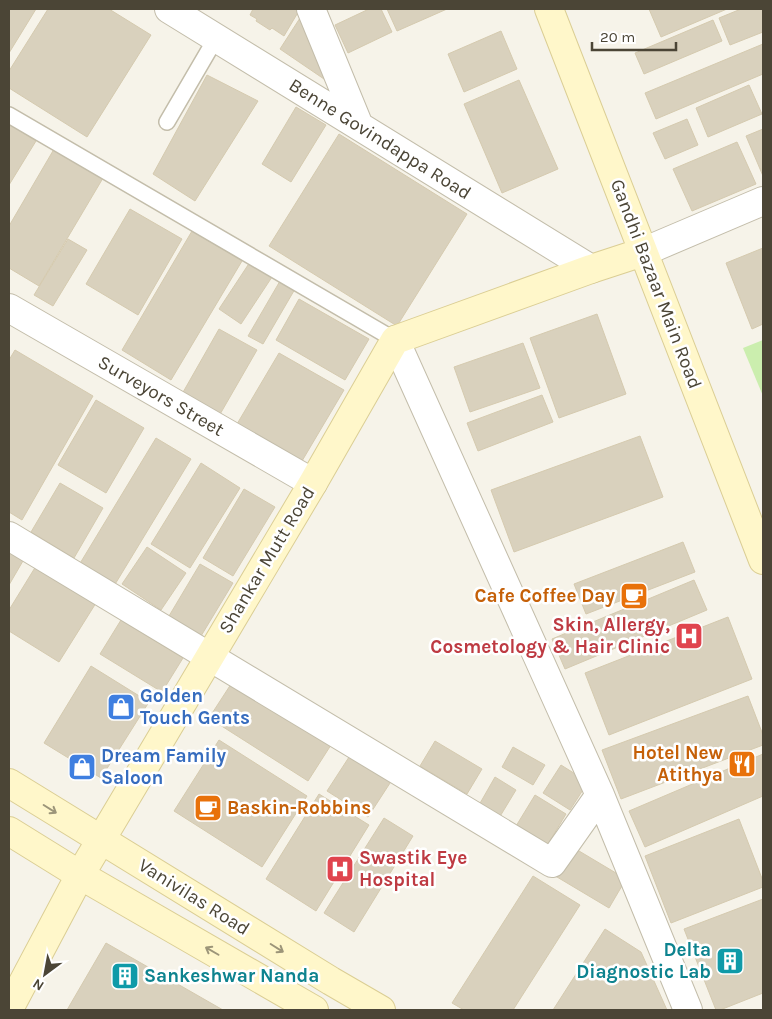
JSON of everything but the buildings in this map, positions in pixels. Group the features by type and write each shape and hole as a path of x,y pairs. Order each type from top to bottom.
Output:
{"street":[{"name":"Benne Govindappa Road","path":"170,9 591,269"},
{"path":"311,9 359,126"},
{"name":"Gandhi Bazaar Main Road","path":"549,9 763,560"},
{"path":"688,1010 600,795 395,340 643,252 763,201"},
{"name":"Surveyors Street","path":"9,308 313,483"},
{"name":"Shankar Mutt Road","path":"9,1009 80,875 313,483 395,340"},
{"path":"9,536 552,864 600,795"},
{"name":"Vanivilas Road","path":"9,783 381,1010"},
{"name":"Vanivilas Road","path":"9,830 80,875 305,1008"}],"lane":[{"path":"168,122 216,38"},
{"path":"9,116 395,340"}],"green space":[{"path":"763,340 763,396 743,348"}],"place":[{"name":"Cafe Coffee Day","path":"634,596"},
{"name":"Skin, Allergy, Cosmetology & Hair Clinic","path":"689,636"},
{"name":"Golden Touch Gents","path":"121,707"},
{"name":"Hotel New Atithya","path":"742,764"},
{"name":"Dream Family Saloon","path":"82,767"},
{"name":"Baskin-Robbins","path":"208,808"},
{"name":"Swastik Eye Hospital","path":"340,869"},
{"name":"Delta Diagnostic Lab","path":"730,961"},
{"name":"Sankeshwar Nanda","path":"125,976"}]}
